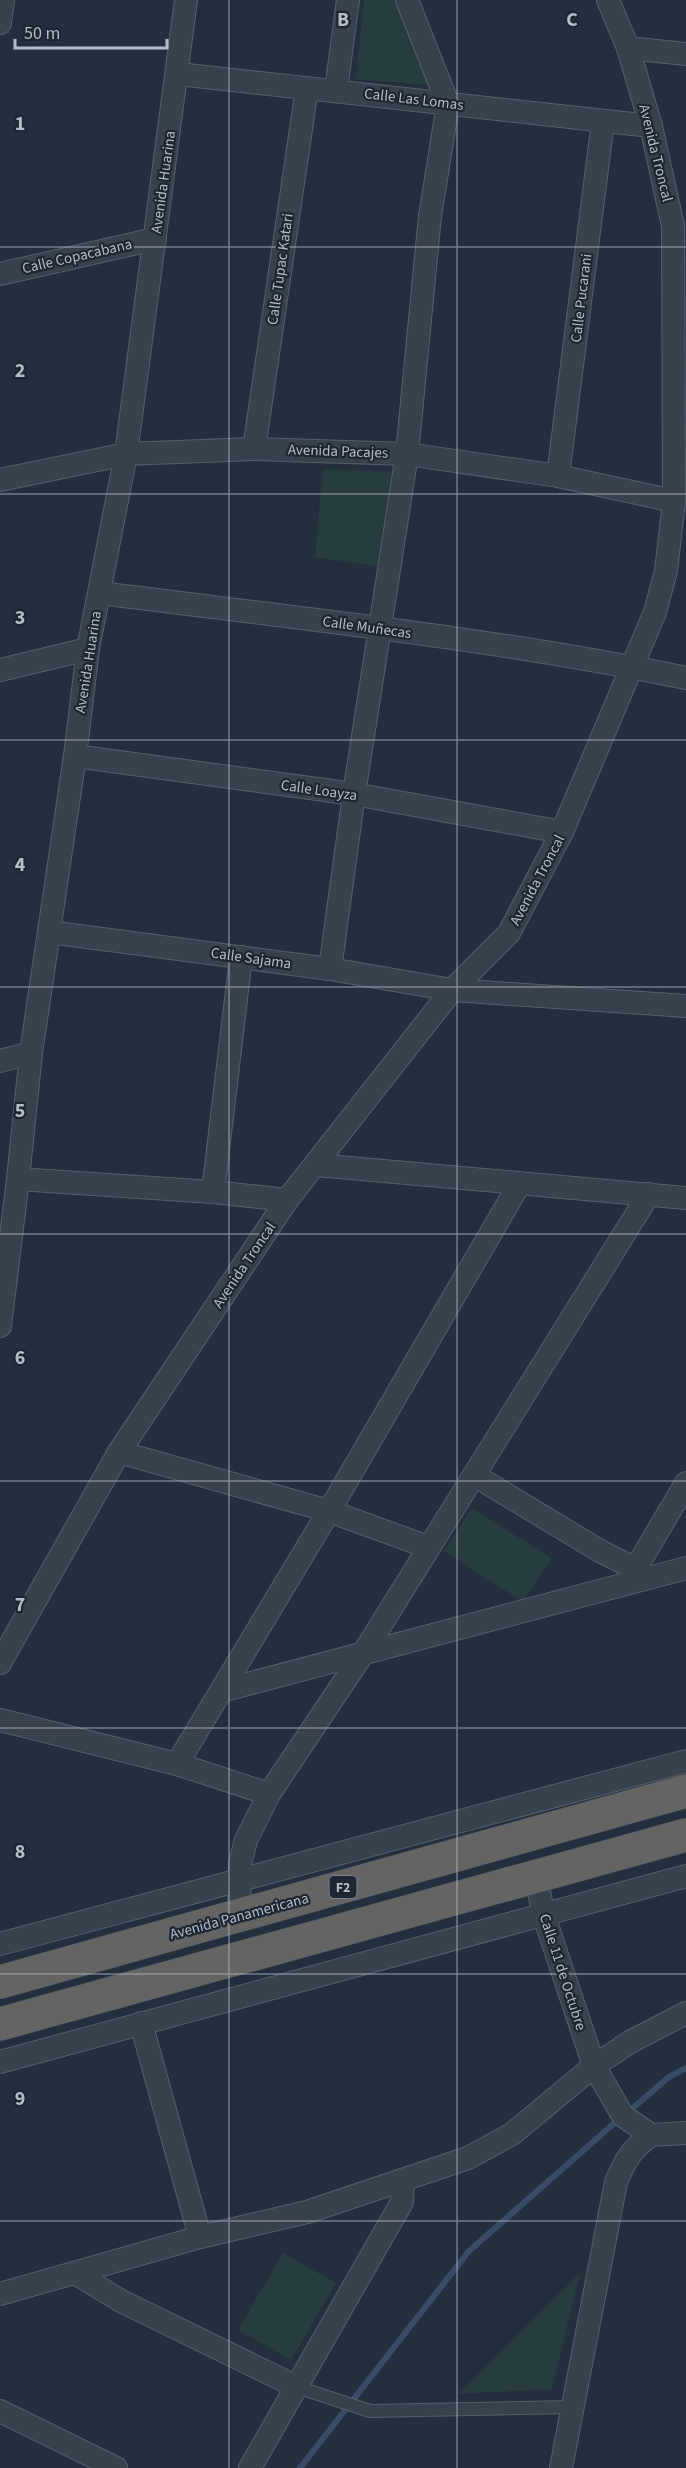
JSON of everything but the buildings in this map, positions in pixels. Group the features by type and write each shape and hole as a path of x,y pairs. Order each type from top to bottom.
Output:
{"highway":[{"name":"Avenida Panamericana","path":"0,1982 686,1791"},
{"path":"0,2024 686,1835"}],"street":[{"path":"0,23 3,0"},
{"name":"Avenida Huarina","path":"0,1326 5,1246 18,1179 31,1053 75,756 88,649 126,454 186,0"},
{"path":"336,90 348,0"},
{"path":"330,969 354,794 407,453 430,216 448,104 407,0"},
{"name":"Avenida Troncal","path":"0,1663 119,1452 287,1200 452,990 509,933 562,832 655,612 666,571 674,501 679,417 680,227 628,48 608,0"},
{"path":"628,48 686,54"},
{"name":"Calle Las Lomas","path":"178,74 651,126"},
{"name":"Calle Tupac Katari","path":"254,449 307,88"},
{"name":"Calle Pucarani","path":"558,476 603,121"},
{"name":"Calle Copacabana","path":"0,274 155,239"},
{"name":"Avenida Pacajes","path":"0,480 126,454 254,449 407,453 558,476 674,501"},
{"name":"Calle Muñecas","path":"100,593 379,628 633,667 686,678"},
{"path":"0,670 88,649"},
{"name":"Calle Loayza","path":"75,756 354,794 562,832"},
{"name":"Calle Sajama","path":"49,932 330,969 452,990 684,1001"},
{"path":"213,1192 241,957"},
{"path":"0,1061 31,1053"},
{"path":"316,1165 686,1198"},
{"path":"18,1179 213,1192 287,1200"},
{"path":"177,1764 520,1183"},
{"path":"239,1917 240,1864 246,1840 269,1794 364,1653 649,1194"},
{"path":"119,1452 329,1510 428,1547"},
{"path":"474,1475 600,1551 631,1576"},
{"path":"631,1576 686,1483"},
{"path":"221,1691 364,1653 631,1576 686,1568"},
{"path":"0,1720 177,1764 269,1794"},
{"path":"0,1944 686,1761"},
{"path":"0,2062 686,1876"},
{"name":"Calle 11 de Octubre","path":"536,1878 544,1916 594,2066 623,2116 651,2135"},
{"path":"0,2294 200,2237 307,2212 468,2158 512,2134 594,2066 630,2042 686,2013"},
{"path":"141,2023 200,2237"},
{"path":"561,2468 616,2182 633,2148 651,2135 686,2133"},
{"path":"250,2468 402,2202 403,2180"},
{"path":"75,2273 121,2301 297,2387"},
{"path":"0,2411 116,2468"}],"lane":[{"path":"297,2387 370,2411 572,2407"}],"green space":[{"path":"364,0 396,0 428,85 356,79"},
{"path":"323,469 394,472 380,567 315,557"},
{"path":"472,1508 551,1558 523,1602 444,1551"},
{"path":"283,2253 336,2283 291,2360 238,2330"},
{"path":"580,2273 552,2389 458,2394"}],"waterway":[{"path":"627,2113 669,2077 686,2068"},
{"path":"300,2468 469,2251 619,2119"}]}
